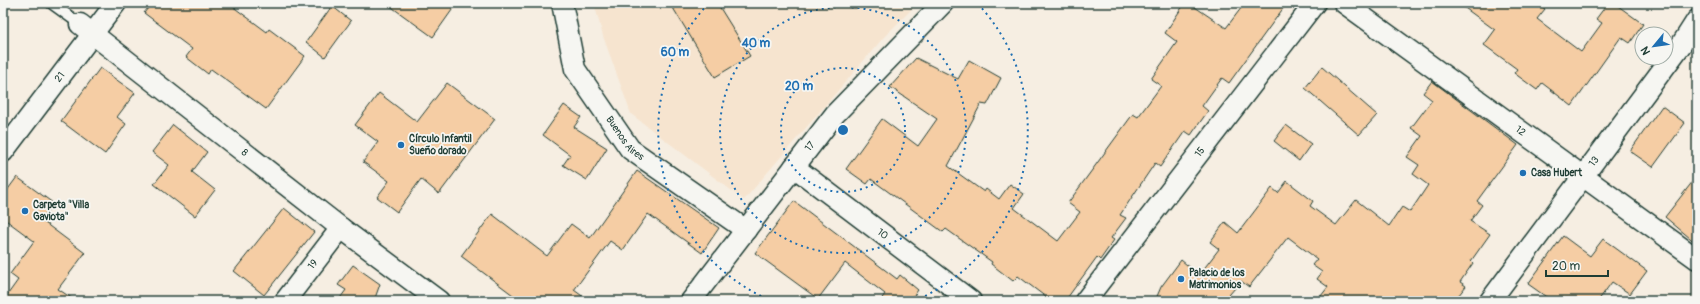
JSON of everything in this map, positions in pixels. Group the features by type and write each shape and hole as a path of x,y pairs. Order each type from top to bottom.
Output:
{"street":[{"name":"21","path":"3,152 86,29 116,3"},
{"name":"Buenos Aires","path":"562,3 575,69 630,149 746,230"},
{"name":"17","path":"691,301 835,114 943,3"},
{"name":"15","path":"1085,301 1315,3"},
{"name":"12","path":"1344,3 1697,259"},
{"name":"13","path":"1490,301 1681,45 1697,20"},
{"name":"8","path":"86,29 341,228 439,301"},
{"name":"10","path":"794,167 971,301"},
{"name":"19","path":"286,301 341,228"}],"lane":[{"name":"8","path":"51,3 86,29"}],"shaded area":[{"path":"594,3 918,3 884,37 744,200 631,114 603,36"}],"building":[{"path":"152,3 228,3 267,32 269,29 305,56 266,109 211,69 208,74 186,57 192,49 144,13"},
{"path":"386,3 457,3 433,37"},
{"path":"670,3 717,3 750,56 715,77"},
{"path":"1185,3 1189,3 1226,28 1245,3 1287,3 1229,83 1222,78 1202,106 1208,111 1191,135 1185,131 1160,167 1155,163 1120,215 1126,218 1111,238 1114,240 1100,260 1097,257 1065,301 1051,301 1018,276 1013,281 991,264 992,262 946,229 943,232 871,179 867,184 846,169 882,119 918,146 937,119 890,87 916,58 958,79 969,60 1001,78 987,105 981,104 948,166 984,192 986,189 999,199 1010,184 1024,194 1014,208 1058,241 1080,212 1068,203 1133,114 1138,117 1161,86 1151,79 1177,42 1165,33"},
{"path":"1458,3 1537,3 1545,9 1537,19 1581,52 1602,23 1596,19 1608,3 1614,3 1643,24 1642,26 1634,26 1634,37 1630,43 1621,37 1572,106 1542,83 1537,90 1514,73 1517,69 1484,45 1495,30"},
{"path":"332,6 351,21 325,57 306,42"},
{"path":"1322,67 1377,115 1359,135 1305,88"},
{"path":"100,68 135,93 117,117 126,124 105,154 61,121"},
{"path":"1432,81 1518,145 1477,201 1482,205 1470,221 1490,234 1471,261 1473,263 1460,282 1466,286 1454,301 1317,301 1328,287 1317,279 1322,272 1312,265 1317,259 1288,237 1249,287 1241,281 1224,301 1155,301 1161,287 1181,260 1199,275 1219,249 1210,242 1225,222 1238,233 1272,188 1278,193 1287,181 1313,201 1310,206 1336,225 1356,200 1389,226 1402,207 1410,212 1428,185 1413,174 1419,165 1407,157 1422,136 1411,128 1432,100 1423,93"},
{"path":"447,83 495,119 439,194 421,179 397,212 377,197 389,181 363,162 378,142 355,125 379,93 417,122"},
{"path":"564,105 581,117 574,127 607,148 587,180 563,165 570,155 543,135"},
{"path":"1662,106 1685,123 1653,167 1630,151"},
{"path":"173,125 207,152 192,172 215,190 195,216 154,184 169,165 152,152"},
{"path":"1286,125 1311,144 1299,161 1274,141"},
{"path":"637,171 719,228 702,253 648,214 623,250 610,241 574,290 589,301 521,301 461,256 492,214 547,256 571,224 590,238"},
{"path":"1697,176 1697,244 1665,217"},
{"path":"17,177 53,203 41,220 85,253 58,289 76,301 3,301 18,280 10,274 34,241 3,218 3,196"},
{"path":"794,201 897,279 900,275 918,290 910,301 880,301 885,294 845,263 818,299 755,253"},
{"path":"284,208 314,232 264,295 234,271"},
{"path":"1563,236 1590,256 1603,239 1647,271 1630,294 1612,282 1598,301 1552,301 1528,284"},
{"path":"353,265 380,284 374,301 338,301 346,290 338,285"}],"place":[{"name":"Círculo Infantil Sueño dorado","path":"401,145"},
{"name":"Casa Hubert","path":"1523,173"},
{"name":"Carpeta \"Villa Gaviota\"","path":"25,211"},
{"name":"Palacio de los Matrimonios","path":"1181,279"}]}
